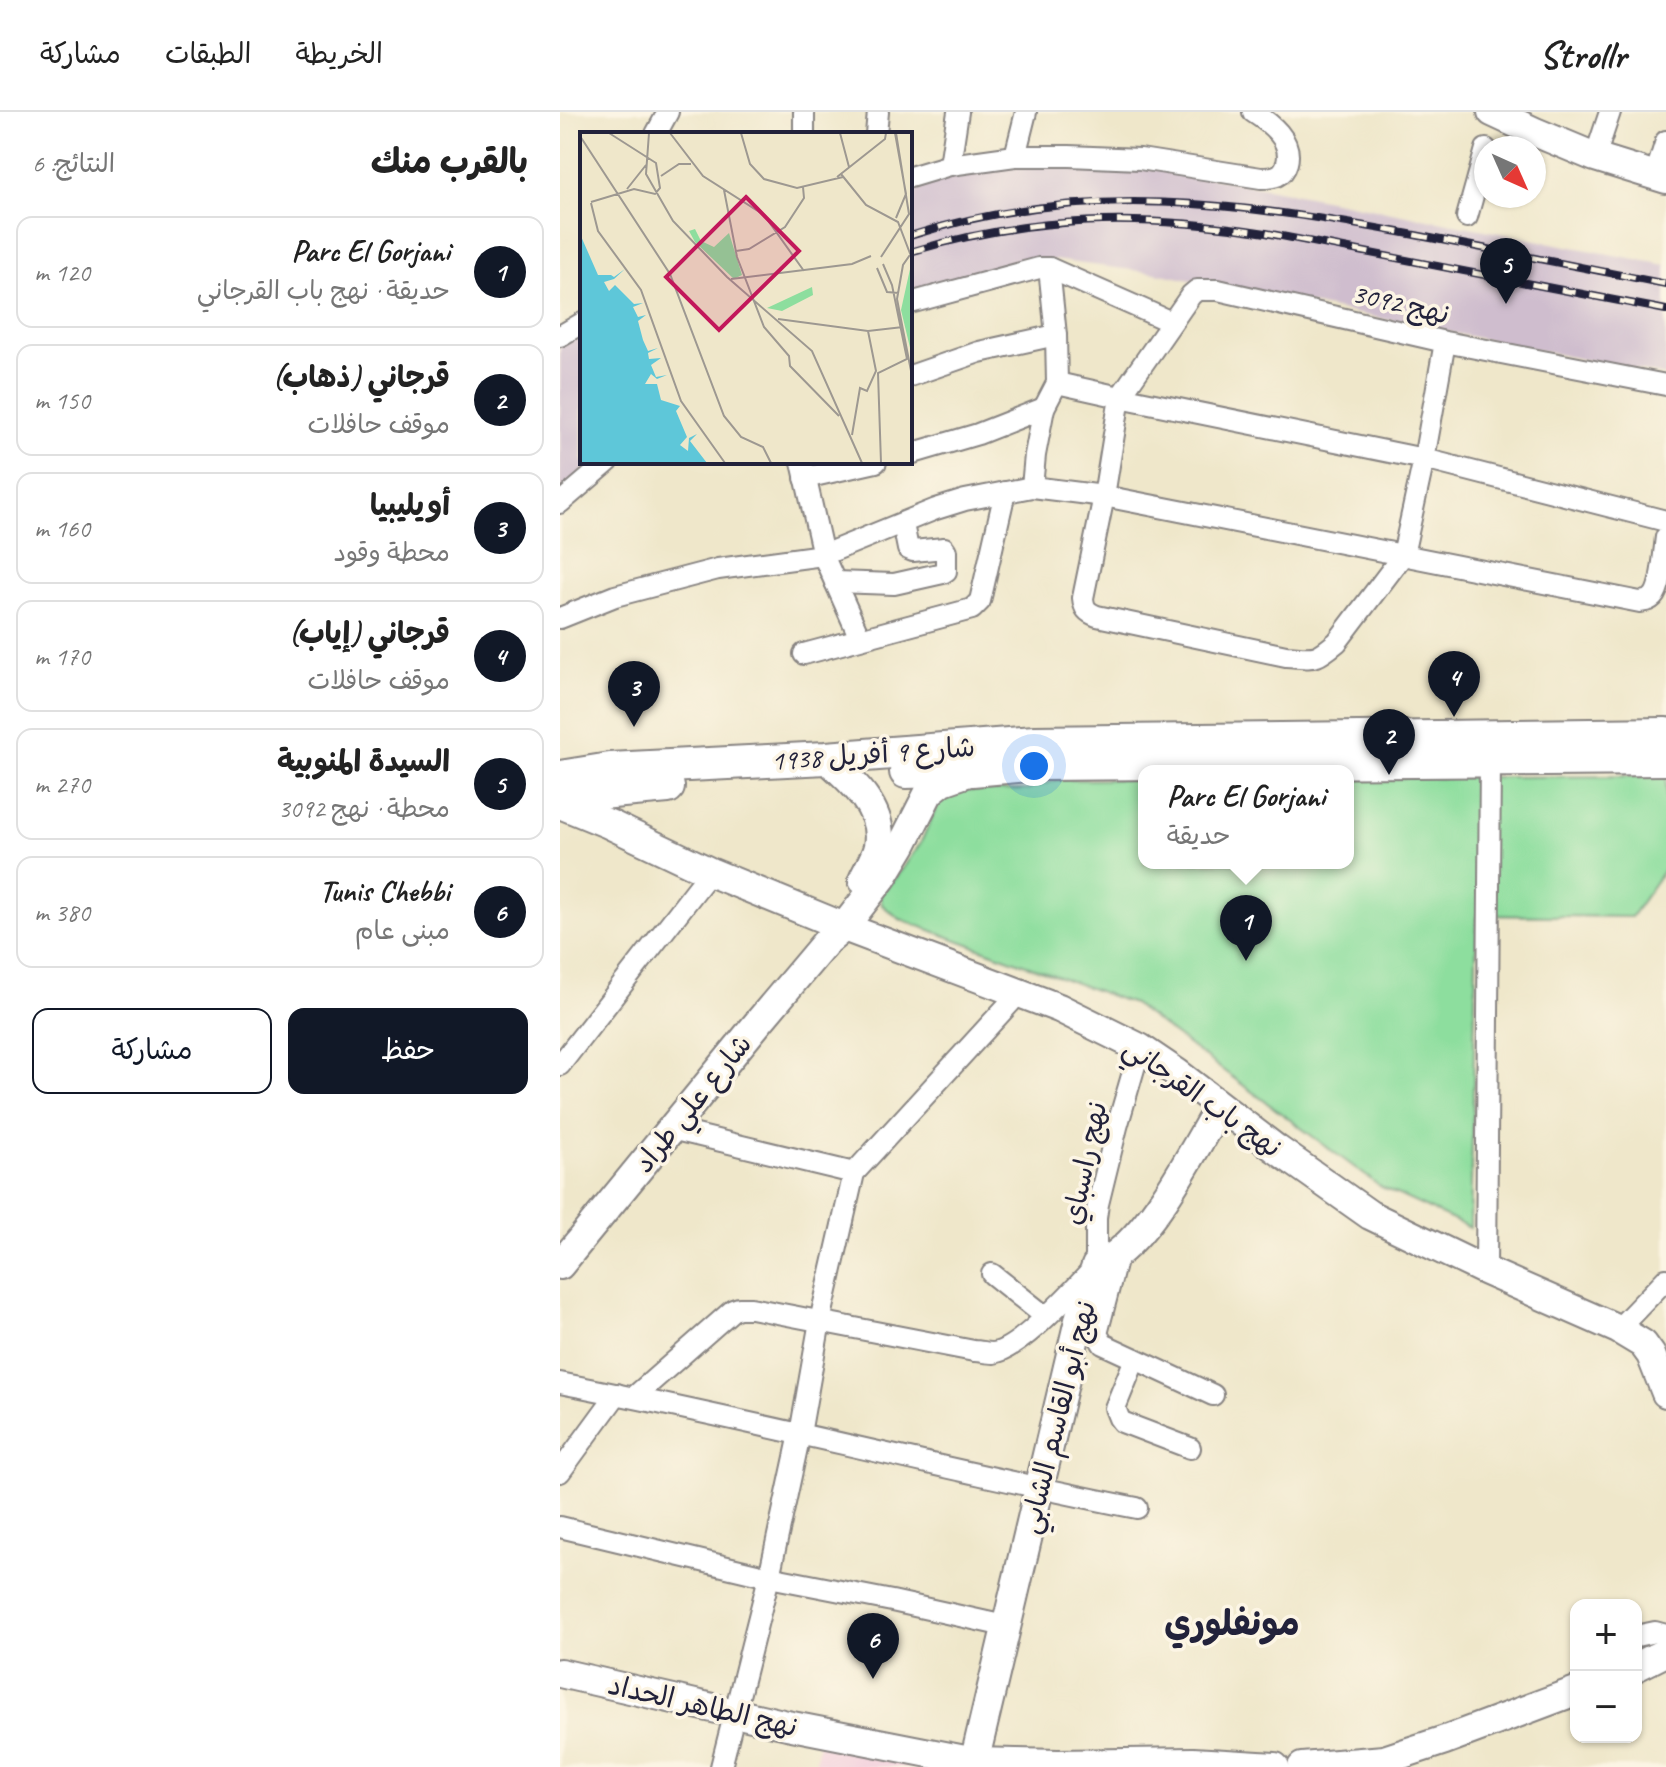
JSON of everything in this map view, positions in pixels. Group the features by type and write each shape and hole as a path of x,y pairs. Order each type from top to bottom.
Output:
{"main road":[{"name":"شارع 9 أفريل 1938","path":"560,777 611,780 835,766 1035,742 1666,734"},
{"name":"شارع 9 أفريل 1938","path":"835,766 972,770 1041,764 1666,759"},
{"name":"شارع 9 أفريل 1938","path":"560,797 611,780"}],"street":[{"path":"657,132 668,112"},
{"path":"876,132 878,112"},
{"path":"950,165 958,112"},
{"path":"1015,156 1026,112"},
{"path":"912,176 950,165 1015,156 1069,156 1140,159 1274,178 1285,169 1288,151 1280,135 1253,112"},
{"path":"1595,157 1610,112"},
{"path":"1489,136 1494,113 1538,122 1595,157 1660,178 1666,141"},
{"path":"1467,217 1474,192"},
{"path":"912,302 1039,268 1049,268 1171,322 1120,397 1083,598 1084,607 1097,616 1286,656 1316,658 1337,642 1403,555 1445,342"},
{"path":"1032,487 1044,408 1057,383 1049,268"},
{"name":"نهج 3092","path":"1171,322 1197,290 1218,290 1445,342 1666,385"},
{"path":"560,336 580,324"},
{"path":"912,375 979,352 1056,335"},
{"path":"1057,383 1424,459 1666,521"},
{"path":"912,453 978,434 1044,408"},
{"path":"560,503 606,464"},
{"path":"858,464 803,470 823,555 860,638"},
{"path":"560,618 615,596 718,569 823,555 936,509 1032,487 1104,496 1640,602 1655,595 1659,586 1666,537"},
{"path":"804,654 972,609 980,601 1005,492"},
{"path":"835,582 894,584 946,571 944,548 908,549 903,524"},
{"path":"1486,1271 1490,760"},
{"name":"شارع علي طراد","path":"835,766 861,794 876,816 879,829 878,848 835,931"},
{"name":"شارع علي طراد","path":"560,1265 882,878 929,792 943,781 972,770"},
{"path":"609,824 600,807 611,780"},
{"name":"نهج باب القرجاني","path":"560,804 835,931 1020,992 1140,1048 1370,1215 1486,1271 1618,1329 1643,1344 1651,1355 1666,1393"},
{"path":"560,1065 710,872"},
{"path":"721,1767 769,1577 800,1434 820,1321 854,1173 1020,992"},
{"name":"نهج راسباي","path":"560,1472 626,1395 739,1308 974,1351 995,1353 1012,1346 1107,1260 1096,1218 1098,1204 1140,1048"},
{"name":"نهج أبو القاسم الشابي","path":"974,1765 1080,1316 1107,1260 1138,1232 1163,1201 1219,1107"},
{"path":"671,1129 854,1173"},
{"path":"1107,1260 1097,1334 1103,1344 1213,1395"},
{"path":"992,1274 1046,1317"},
{"path":"1618,1329 1666,1279"},
{"path":"1135,1359 1115,1408 1119,1418 1130,1426 1190,1448"},
{"path":"560,1383 1137,1508"},
{"path":"560,1527 769,1577 1005,1626"},
{"path":"1642,1635 1655,1632 1666,1635"},
{"path":"1642,1664 1666,1652"},
{"name":"نهج الطاهر الحداد","path":"560,1673 974,1765 1154,1765 1193,1762 1275,1767"},
{"path":"1302,1767 1384,1760 1570,1693"}],"shaded area":[{"path":"1019,163 1167,169 1666,265 1666,376 1156,273 1053,260 983,273 912,292 912,184 947,174"},
{"path":"580,335 580,464 592,464 560,490 560,345"},
{"path":"820,1736 960,1767 815,1767"}],"green space":[{"path":"1666,776 1666,867 1631,917 1477,915 1470,1228 1381,1187 1133,1004 900,919 882,905 880,895 921,842 940,800 955,791 1027,790 1056,780 1138,779 1138,869 1354,869 1354,778"}],"railway":[{"path":"912,235 974,219 1037,208 1162,202 1225,206 1351,224 1666,284"},
{"path":"912,251 955,240 1043,225 1131,221 1175,223 1266,233 1666,310"}],"place":[{"name":"السيدة المنوبية","path":"1506,304"},
{"name":"قرجاني (إياب)","path":"1454,717"},
{"name":"أويليبيا","path":"634,727"},
{"name":"قرجاني (ذهاب)","path":"1389,775"},
{"name":"Parc El Gorjani","path":"1246,961"},
{"name":"Tunis Chebbi","path":"873,1679"}],"district":[{"name":"مونفلوري","path":"1232,1622"}]}
